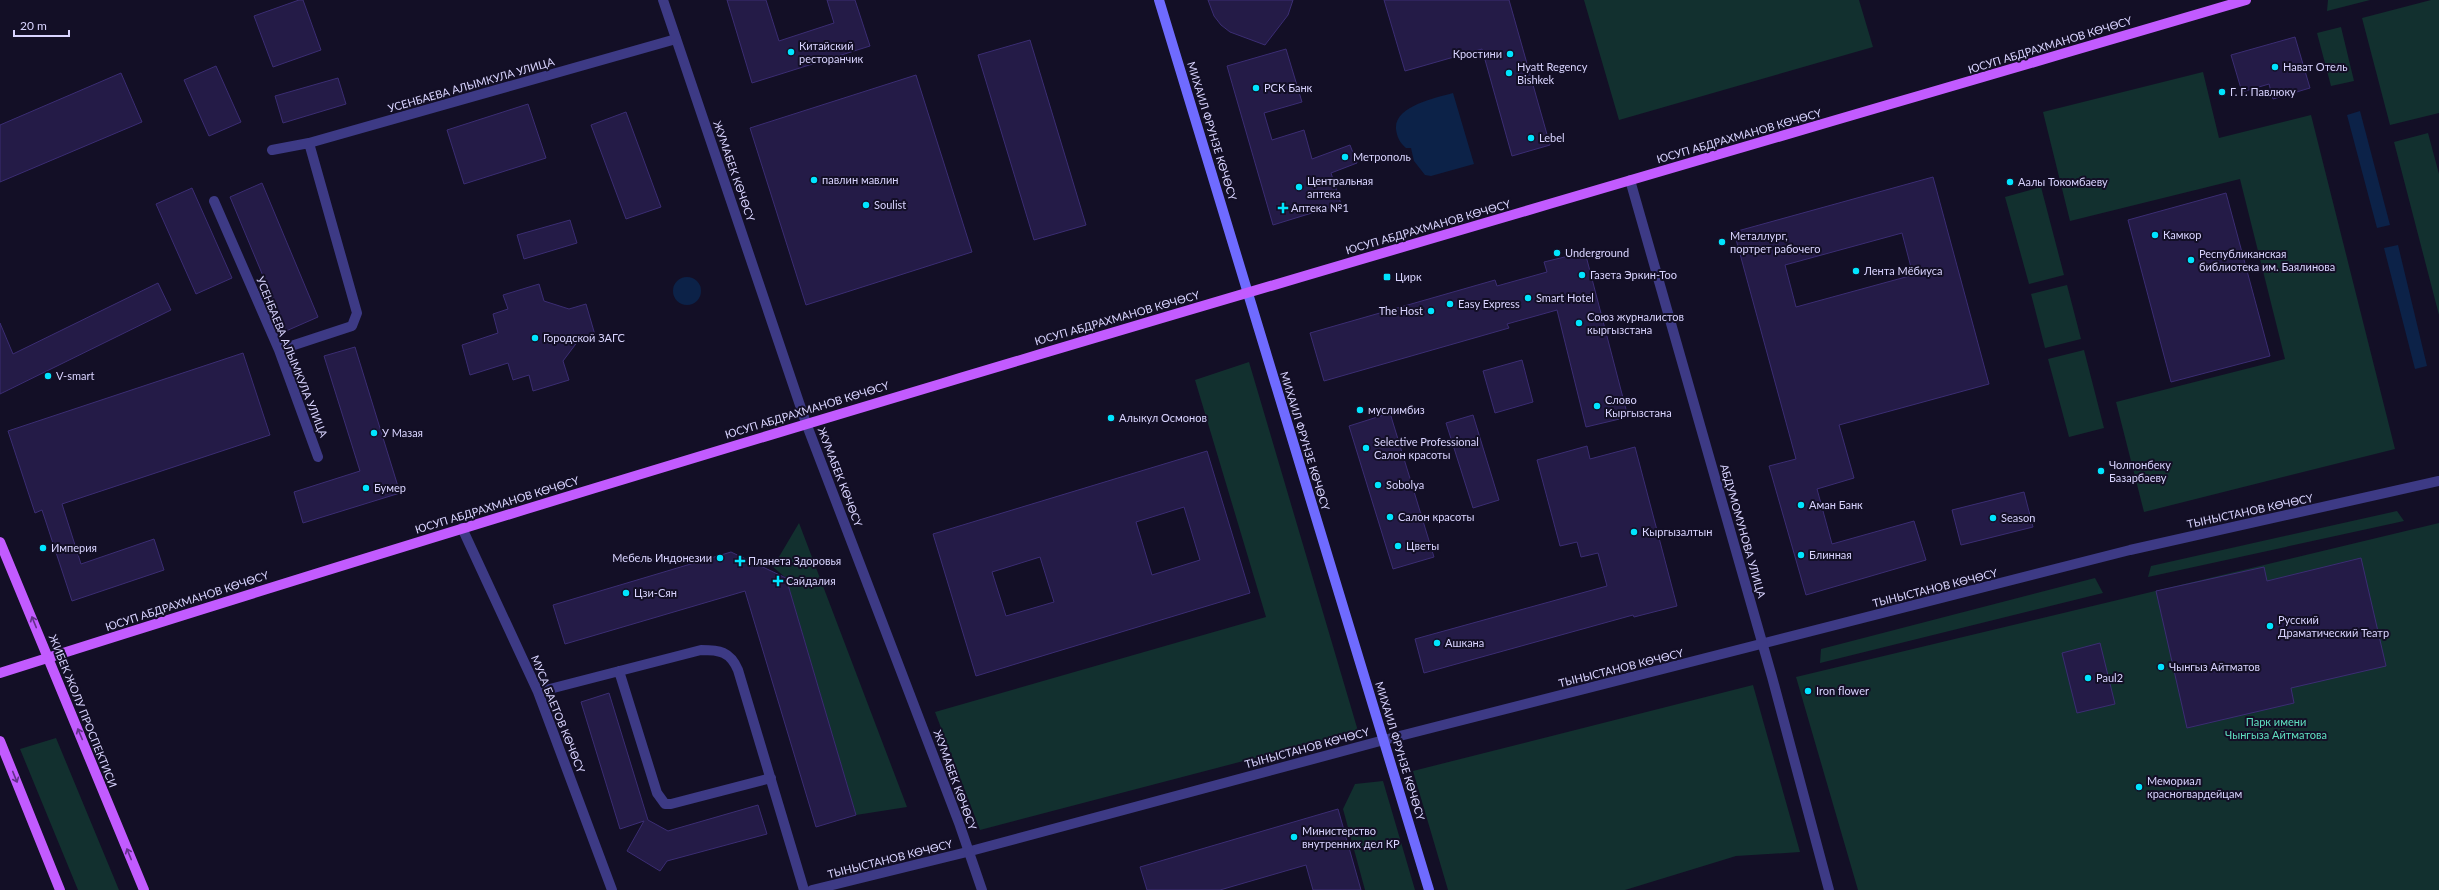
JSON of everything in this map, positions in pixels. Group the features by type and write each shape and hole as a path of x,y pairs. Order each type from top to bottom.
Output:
{"main road":[{"name":"МИХАИЛ ФРУНЗЕ КӨЧӨСҮ","path":"1159,0 1249,292 1429,890"},
{"name":"ЮСУП АБДРАХМАНОВ КӨЧӨСҮ","path":"0,673 462,528 806,423 2246,0"},
{"name":"ЖИБЕК ЖОЛУ ПРОСПЕКТИСИ","path":"0,542 144,890"},
{"path":"0,741 60,890"}],"street":[{"name":"ЖУМАБЕК КӨЧӨСҮ","path":"663,0 806,423 956,815 982,890"},
{"name":"УСЕНБАЕВА АЛЫМКУЛА УЛИЦА","path":"272,150 309,143 676,39"},
{"path":"279,350 352,326 358,313 309,143"},
{"name":"АБДУМОМУНОВА УЛИЦА","path":"1630,180 1762,644 1829,890"},
{"name":"УСЕНБАЕВА АЛЫМКУЛА УЛИЦА","path":"214,200 279,350 318,457"},
{"name":"ТЫНЫСТАНОВ КӨЧӨСҮ","path":"812,890 968,852 1384,740 2130,550 2439,482"},
{"name":"МУСА БАЕТОВ КӨЧӨСҮ","path":"462,528 538,692 612,890"},
{"path":"538,692 701,650 718,650 728,654 734,659 738,670 804,890"},
{"path":"619,671 657,793 664,804 671,804 770,778"}],"green space":[{"path":"1584,0 1859,0 1873,47 1619,120"},
{"path":"2328,0 2370,0 2327,11"},
{"path":"2431,0 2439,0 2439,113 2390,125 2362,18"},
{"path":"2341,27 2354,81 2331,86 2317,33"},
{"path":"2203,72 2219,138 2311,115 2395,449 2144,512 2116,402 2285,359 2240,179 2070,221 2043,112"},
{"path":"2428,133 2439,174 2439,315 2394,142"},
{"path":"2041,187 2064,275 2029,284 2005,197"},
{"path":"2067,285 2081,339 2045,348 2031,294"},
{"path":"2084,350 2104,428 2069,437 2048,359"},
{"path":"1249,362 1358,731 980,830 935,712 1266,617 1195,380"},
{"path":"2397,511 2404,521 2148,577 2151,566"},
{"path":"799,523 907,807 856,815 786,578 773,567"},
{"name":"Парк имени Чынгыза Айтматова","path":"2439,523 2439,890 1858,890 1796,677"},
{"path":"2095,578 2103,593 1820,663 1821,649"},
{"path":"1753,685 1800,852 1736,856 1625,890 1448,890 1413,771"},
{"path":"56,738 119,890 78,890 20,749"},
{"path":"1383,781 1415,890 1365,890 1343,809 1355,784"}],"water":[{"path":"1453,93 1474,164 1431,176 1425,175 1414,161 1411,148 1406,148 1399,140 1396,129 1397,121 1402,114 1417,104"},
{"path":"2360,111 2390,225 2377,228 2347,115"},
{"path":"2398,245 2427,366 2415,369 2384,248"},
{"path":"687,277 697,281 701,291 697,301 687,305 677,301 673,291 677,281"}],"building":[{"path":"299,0 303,0 321,50 273,67 254,16"},
{"path":"727,0 766,0 779,41 834,23 827,0 855,0 870,46 752,83"},
{"path":"1208,0 1293,0 1288,15 1265,45 1230,32 1221,25 1214,16"},
{"path":"1384,0 1509,0 1550,145 1512,156 1482,49 1405,71"},
{"path":"2295,37 2310,88 2273,99 2269,84 2242,92 2231,55"},
{"path":"1030,40 1086,225 1034,240 978,55"},
{"path":"1286,49 1302,102 1264,113 1272,140 1304,130 1312,159 1350,145 1357,163 1331,173 1341,204 1273,225 1227,66"},
{"path":"216,66 241,122 209,136 184,80"},
{"path":"121,73 142,122 0,182 0,125"},
{"name":"Soulist","path":"916,75 972,252 806,305 750,128"},
{"path":"338,78 346,104 283,123 275,96"},
{"path":"528,104 546,158 464,184 447,130"},
{"path":"626,112 661,207 626,219 591,125"},
{"path":"1933,177 1989,384 1839,425 1854,478 1817,489 1832,544 1914,521 1926,560 1806,595 1769,466 1796,459 1734,232","holes":["1902,233 1913,275 1796,307 1785,265"]},
{"path":"262,183 318,317 286,331 230,197"},
{"path":"192,188 232,278 196,294 156,204"},
{"name":"Республиканская библиотека им. Баялинова","path":"2226,193 2270,356 2171,382 2128,220"},
{"path":"570,220 577,243 524,259 517,235"},
{"path":"1585,252 1628,417 1586,427 1557,310 1507,324 1509,328 1324,381 1310,333 1495,280 1497,286 1547,272 1544,262"},
{"path":"158,283 171,310 0,394 0,323 13,354"},
{"name":"Городской ЗАГС","path":"539,284 544,301 569,309 586,304 595,335 578,341 563,361 569,380 533,391 529,375 513,380 508,363 470,375 462,345 498,333 493,314 508,309 503,295"},
{"path":"355,347 400,493 303,523 294,492 360,471 324,356"},
{"path":"243,353 270,435 62,504 81,564 154,539 164,570 72,601 42,510 35,513 8,431"},
{"path":"1522,360 1533,402 1495,413 1483,371"},
{"path":"1390,413 1434,557 1393,569 1349,426"},
{"path":"1473,415 1499,500 1473,508 1446,423"},
{"path":"1587,446 1590,459 1635,447 1677,606 1634,617 1633,615 1424,673 1415,639 1607,586 1598,553 1581,557 1577,542 1560,546 1537,460"},
{"path":"1207,451 1250,593 976,676 933,534","holes":["1184,507 1200,560 1152,575 1136,522","1040,557 1054,602 1006,616 992,572"]},
{"name":"Season","path":"2024,492 2033,527 1961,545 1952,510"},
{"path":"731,552 786,578 856,815 816,827 745,591 565,644 553,605"},
{"name":"Русский Драматический Театр","path":"2361,558 2386,666 2291,688 2294,703 2187,728 2156,591 2264,567 2267,581"},
{"name":"Paul2","path":"2100,643 2115,704 2077,713 2062,653"},
{"path":"609,693 648,820 668,831 758,805 767,834 667,861 660,871 627,851 644,821 620,829 581,702"},
{"name":"Министерство внутренних дел КР","path":"1338,809 1361,890 1313,890 1306,865 1220,890 1147,890 1140,867"}],"place":[{"name":"Китайский ресторанчик","path":"791,52"},
{"name":"Кростини","path":"1510,54"},
{"name":"Нават Отель","path":"2275,67"},
{"name":"Hyatt Regency Bishkek","path":"1509,73"},
{"name":"РСК Банк","path":"1256,88"},
{"name":"Г. Г. Павлюку","path":"2222,92"},
{"name":"Lebel","path":"1531,138"},
{"name":"Метрополь","path":"1345,157"},
{"name":"павлин мавлин","path":"814,180"},
{"name":"Аалы Токомбаеву","path":"2010,182"},
{"name":"Центральная аптека","path":"1299,187"},
{"name":"Soulist","path":"866,205"},
{"name":"Аптека №1","path":"1283,208"},
{"name":"Камкор","path":"2155,235"},
{"name":"Металлург, портрет рабочего","path":"1722,242"},
{"name":"Underground","path":"1557,253"},
{"name":"Республиканская библиотека им. Баялинова","path":"2191,260"},
{"name":"Лента Мёбиуса","path":"1856,271"},
{"name":"Газета Эркин-Тоо","path":"1582,275"},
{"name":"Цирк","path":"1387,277"},
{"name":"Smart Hotel","path":"1528,298"},
{"name":"Easy Express","path":"1450,304"},
{"name":"The Host","path":"1431,311"},
{"name":"Союз журналистов кыргызстана","path":"1579,323"},
{"name":"Городской ЗАГС","path":"535,338"},
{"name":"V-smart","path":"48,376"},
{"name":"Слово Кыргызстана","path":"1597,406"},
{"name":"муслимбиз","path":"1360,410"},
{"name":"Алыкул Осмонов","path":"1111,418"},
{"name":"У Мазая","path":"374,433"},
{"name":"Selective Professional Салон красоты","path":"1366,448"},
{"name":"Чолпонбеку Базарбаеву","path":"2101,471"},
{"name":"Sobolya","path":"1378,485"},
{"name":"Бумер","path":"366,488"},
{"name":"Аман Банк","path":"1801,505"},
{"name":"Салон красоты","path":"1390,517"},
{"name":"Season","path":"1993,518"},
{"name":"Кыргызалтын","path":"1634,532"},
{"name":"Цветы","path":"1398,546"},
{"name":"Империя","path":"43,548"},
{"name":"Блинная","path":"1801,555"},
{"name":"Мебель Индонезии","path":"720,558"},
{"name":"Планета Здоровья","path":"740,561"},
{"name":"Сайдалия","path":"778,581"},
{"name":"Цзи-Сян","path":"626,593"},
{"name":"Русский Драматический Театр","path":"2270,626"},
{"name":"Ашкана","path":"1437,643"},
{"name":"Чынгыз Айтматов","path":"2161,667"},
{"name":"Paul2","path":"2088,678"},
{"name":"Iron flower","path":"1808,691"},
{"name":"Мемориал красногвардейцам","path":"2139,787"},
{"name":"Министерство внутренних дел КР","path":"1294,837"}]}
